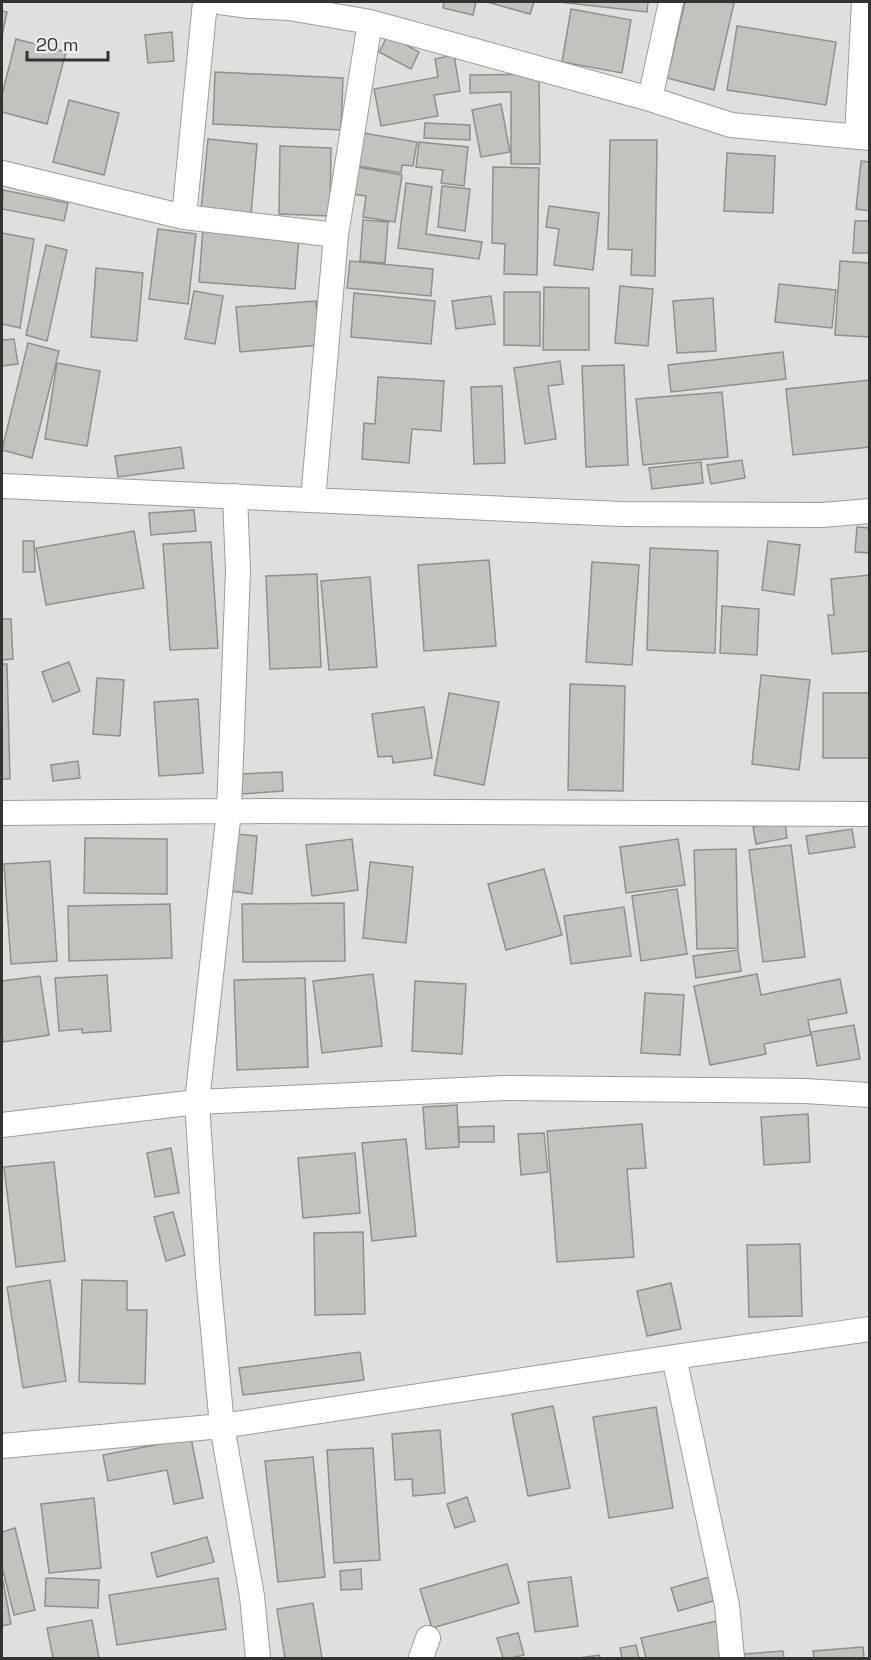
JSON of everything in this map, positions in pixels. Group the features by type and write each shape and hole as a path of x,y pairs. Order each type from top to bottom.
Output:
{"street":[{"path":"184,217 205,2"},
{"path":"220,2 289,8 370,22 650,99 731,125 863,137 864,2"},
{"path":"650,99 670,2"},
{"path":"313,500 336,235 370,22"},
{"path":"2,173 184,217 336,235"},
{"path":"2,486 621,514 822,515 870,511"},
{"path":"235,496 238,570 229,811 197,1102 208,1275 222,1426 252,1596 258,1659"},
{"path":"2,813 229,811 870,814"},
{"path":"2,1125 197,1102 505,1088 805,1091 870,1095"},
{"path":"2,1446 222,1426 870,1329"},
{"path":"674,1357 727,1605 732,1659"}],"building":[{"path":"444,2 476,2 473,15 443,8"},
{"path":"487,2 534,2 530,14"},
{"path":"559,2 648,2 647,12"},
{"path":"685,2 734,3 714,90 667,78"},
{"path":"571,9 631,20 622,73 562,62"},
{"path":"2,11 7,12 2,36"},
{"path":"737,26 836,42 826,105 727,90"},
{"path":"172,32 174,61 148,63 145,35"},
{"path":"388,35 419,52 411,69 379,52"},
{"path":"16,39 66,52 47,124 2,112 2,95"},
{"path":"454,55 460,91 434,95 438,116 381,126 374,89 438,77 435,59"},
{"path":"215,72 343,78 341,130 213,124"},
{"path":"539,74 540,164 511,164 511,92 470,93 470,75"},
{"path":"69,100 119,113 104,175 53,162"},
{"path":"501,104 510,152 481,157 472,110"},
{"path":"425,123 470,125 470,140 424,138"},
{"path":"363,133 417,142 413,166 402,165 401,173 358,166"},
{"path":"208,139 257,144 251,215 201,210"},
{"path":"610,140 657,140 655,276 631,275 632,250 608,249"},
{"path":"419,142 468,147 464,186 441,183 443,170 416,167"},
{"path":"280,146 331,148 330,216 279,214"},
{"path":"727,153 775,156 773,213 724,211"},
{"path":"861,161 870,162 870,211 856,209"},
{"path":"357,167 402,175 395,222 363,217 366,196 353,194"},
{"path":"493,167 539,168 537,275 504,274 505,244 492,243"},
{"path":"406,183 432,187 426,234 482,242 479,259 398,248"},
{"path":"442,186 470,189 465,231 438,227"},
{"path":"3,190 68,203 64,221 2,209"},
{"path":"549,206 599,213 593,270 554,265 559,229 546,227"},
{"path":"363,220 388,222 385,263 360,261"},
{"path":"855,221 870,221 870,253 853,253"},
{"path":"203,228 299,236 295,289 199,282"},
{"path":"158,229 196,234 188,304 149,299"},
{"path":"2,233 34,239 20,328 2,324"},
{"path":"46,245 67,250 47,341 26,335"},
{"path":"350,261 433,269 431,296 347,288"},
{"path":"840,261 870,263 870,337 835,335"},
{"path":"96,268 143,273 137,341 91,337"},
{"path":"779,284 836,290 832,328 775,322"},
{"path":"620,286 653,289 648,346 615,343"},
{"path":"544,287 589,288 589,350 543,350"},
{"path":"194,291 223,296 215,344 185,339"},
{"path":"504,292 540,292 540,346 504,345"},
{"path":"354,293 435,301 431,344 351,337"},
{"path":"491,296 495,324 456,329 452,301"},
{"path":"713,298 716,351 677,353 673,301"},
{"path":"316,301 320,345 240,352 236,307"},
{"path":"14,339 18,364 2,366 2,340"},
{"path":"28,343 59,351 32,458 2,450"},
{"path":"783,352 786,379 671,392 668,365"},
{"path":"560,361 563,384 548,386 556,439 525,444 514,368"},
{"path":"57,363 100,371 87,446 45,439"},
{"path":"624,365 628,465 586,467 582,366"},
{"path":"378,377 444,381 441,431 412,429 409,463 362,459 364,423 375,424"},
{"path":"870,380 870,447 793,455 786,389"},
{"path":"502,386 505,463 474,464 471,387"},
{"path":"722,392 728,457 643,465 636,399"},
{"path":"181,447 184,468 118,477 115,456"},
{"path":"742,460 745,478 711,484 707,465"},
{"path":"701,462 703,483 652,489 649,468"},
{"path":"194,510 196,531 151,535 149,513"},
{"path":"857,527 870,528 870,553 855,552"},
{"path":"134,531 144,588 46,605 36,548"},
{"path":"23,541 34,541 35,572 23,572"},
{"path":"768,541 800,545 794,595 762,590"},
{"path":"211,542 218,648 170,650 163,544"},
{"path":"650,548 718,551 715,653 647,650"},
{"path":"489,560 496,646 424,651 418,565"},
{"path":"592,562 639,565 632,665 586,662"},
{"path":"317,574 321,667 270,669 266,576"},
{"path":"870,575 870,651 832,654 828,615 834,615 831,579"},
{"path":"370,577 377,667 329,670 321,581"},
{"path":"722,606 759,609 757,655 720,653"},
{"path":"2,619 11,619 13,659 2,660"},
{"path":"69,662 80,691 53,702 42,672"},
{"path":"2,664 7,664 10,779 2,779"},
{"path":"761,675 810,680 799,770 752,764"},
{"path":"97,678 124,680 120,736 93,734"},
{"path":"570,684 625,686 623,791 568,790"},
{"path":"449,693 499,702 484,785 434,775"},
{"path":"823,693 870,693 870,758 823,758"},
{"path":"198,699 203,773 159,776 154,702"},
{"path":"424,707 432,758 393,763 392,756 378,757 372,714"},
{"path":"78,761 80,778 53,781 51,765"},
{"path":"282,772 283,791 241,794 241,774"},
{"path":"785,821 787,838 756,844 753,827"},
{"path":"852,829 855,847 809,854 806,836"},
{"path":"228,833 257,836 252,894 223,890"},
{"path":"85,838 167,839 167,894 84,893"},
{"path":"352,839 358,890 312,896 306,845"},
{"path":"678,839 685,885 626,893 620,847"},
{"path":"791,845 805,957 763,962 749,850"},
{"path":"736,849 738,948 697,949 694,850"},
{"path":"50,861 57,961 11,964 4,864"},
{"path":"370,862 413,867 406,943 363,938"},
{"path":"544,869 562,935 506,950 488,884"},
{"path":"677,889 687,954 641,961 632,896"},
{"path":"344,903 345,961 243,962 242,904"},
{"path":"170,904 172,958 69,961 68,906"},
{"path":"624,907 631,956 571,964 564,916"},
{"path":"738,950 741,971 696,978 693,956"},
{"path":"373,974 382,1046 322,1053 313,981"},
{"path":"757,974 761,995 840,979 847,1013 808,1020 811,1035 764,1044 766,1054 710,1065 694,986"},
{"path":"107,975 111,1031 82,1033 82,1029 59,1031 55,978"},
{"path":"40,976 49,1035 3,1042 2,981"},
{"path":"305,978 308,1067 237,1070 234,980"},
{"path":"415,981 466,984 462,1054 412,1051"},
{"path":"645,993 684,995 680,1055 641,1053"},
{"path":"854,1025 860,1059 817,1066 811,1032"},
{"path":"457,1105 459,1147 426,1149 423,1107"},
{"path":"808,1114 810,1162 764,1165 761,1117"},
{"path":"642,1124 646,1168 627,1169 634,1257 557,1262 547,1131"},
{"path":"494,1126 494,1142 459,1142 459,1127"},
{"path":"544,1133 548,1172 521,1175 518,1134"},
{"path":"406,1139 416,1236 372,1241 362,1143"},
{"path":"171,1148 179,1193 155,1197 147,1153"},
{"path":"355,1153 360,1213 303,1218 298,1158"},
{"path":"54,1162 65,1261 16,1267 4,1167"},
{"path":"173,1212 185,1255 166,1261 154,1217"},
{"path":"363,1232 365,1314 315,1315 314,1233"},
{"path":"800,1244 802,1316 749,1317 747,1245"},
{"path":"50,1280 66,1381 23,1388 7,1287"},
{"path":"82,1280 127,1281 127,1310 147,1310 145,1384 79,1382"},
{"path":"671,1283 681,1329 647,1336 637,1291"},
{"path":"360,1352 364,1380 243,1395 239,1368"},
{"path":"553,1406 570,1488 528,1496 512,1414"},
{"path":"656,1407 673,1508 609,1518 593,1417"},
{"path":"440,1430 445,1493 413,1496 412,1479 395,1480 392,1434"},
{"path":"191,1438 203,1498 174,1504 167,1470 108,1481 103,1455"},
{"path":"373,1448 380,1560 334,1563 327,1450"},
{"path":"313,1457 325,1577 278,1582 265,1461"},
{"path":"467,1497 475,1521 455,1528 447,1504"},
{"path":"94,1498 101,1568 49,1573 41,1504"},
{"path":"15,1528 35,1610 14,1615 2,1567 2,1532"},
{"path":"207,1537 214,1562 157,1577 151,1553"},
{"path":"507,1564 519,1603 432,1628 420,1589"},
{"path":"361,1569 362,1589 341,1590 340,1571"},
{"path":"713,1576 720,1599 678,1611 671,1588"},
{"path":"571,1577 578,1626 535,1632 528,1582"},
{"path":"46,1578 99,1580 98,1608 45,1606"},
{"path":"218,1578 226,1629 117,1645 109,1595"},
{"path":"2,1581 11,1624 2,1626"},
{"path":"313,1603 322,1658 285,1658 277,1609"},
{"path":"92,1620 99,1658 53,1658 47,1628"},
{"path":"717,1621 725,1658 646,1658 641,1638"},
{"path":"518,1633 524,1655 503,1658 497,1638"},
{"path":"636,1645 639,1658 622,1658 620,1648"},
{"path":"863,1647 864,1658 814,1658 813,1651"},
{"path":"783,1651 784,1658 744,1658 744,1654"},
{"path":"599,1655 600,1658 579,1658"}]}
